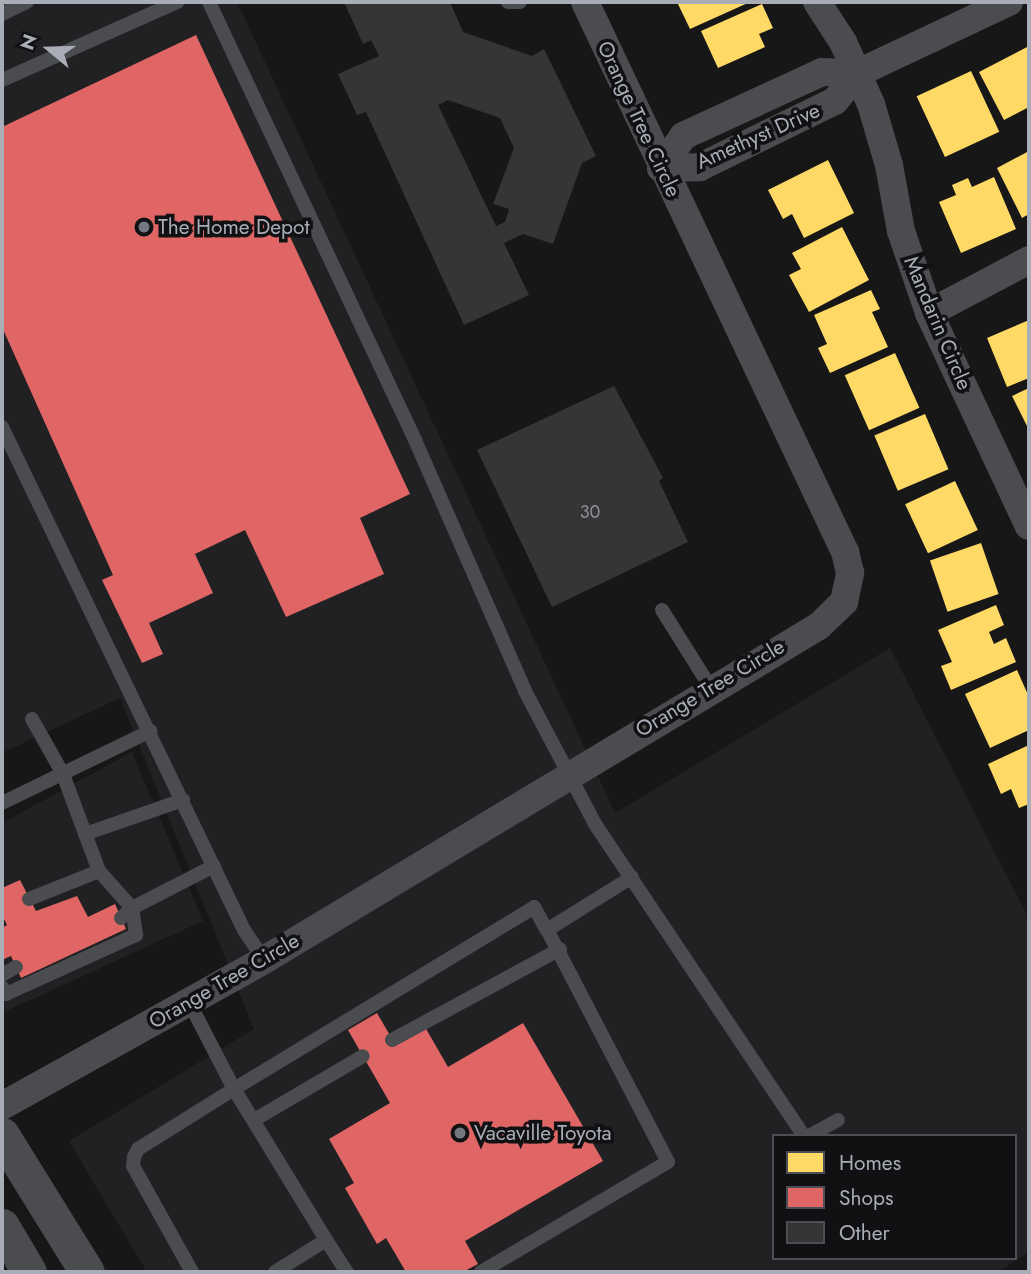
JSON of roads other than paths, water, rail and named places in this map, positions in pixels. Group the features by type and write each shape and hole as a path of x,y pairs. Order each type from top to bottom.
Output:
{"street":[{"name":"Orange Tree Circle","path":"2,1106 264,960 568,773 834,616 844,602 850,573 845,552 661,168 585,2"},
{"name":"Mandarin Circle","path":"817,2 858,73 889,164 901,230 929,313 1029,526"},
{"name":"Amethyst Drive","path":"661,168 683,136 822,72 858,73 1009,2"},
{"path":"929,313 1029,260"},
{"path":"2,1135 87,1272"},
{"path":"2,1226 29,1272"}],"lane":[{"path":"2,14 27,2"},
{"path":"2,80 177,2"},
{"path":"209,2 415,440 525,691 568,773 632,877 805,1134"},
{"path":"508,2 520,2"},
{"path":"2,427 244,930 264,960"},
{"path":"662,610 711,688"},
{"path":"2,987 6,994 136,935 127,913 99,871 63,774 32,719"},
{"path":"2,803 150,731"},
{"path":"85,834 183,800"},
{"path":"127,913 214,866"},
{"path":"30,899 99,871"},
{"path":"547,930 632,877"},
{"path":"192,1272 133,1166 138,1149 534,906 560,949 668,1162 481,1272"},
{"path":"392,1040 560,949"},
{"path":"2,975 16,967"},
{"path":"189,1002 234,1089 346,1272"},
{"path":"254,1120 363,1056"},
{"path":"810,1134 838,1120"},
{"path":"275,1272 326,1240"}],"place":[{"name":"The Home Depot","path":"144,227"},
{"name":"Vacaville Toyota","path":"460,1133"}]}
